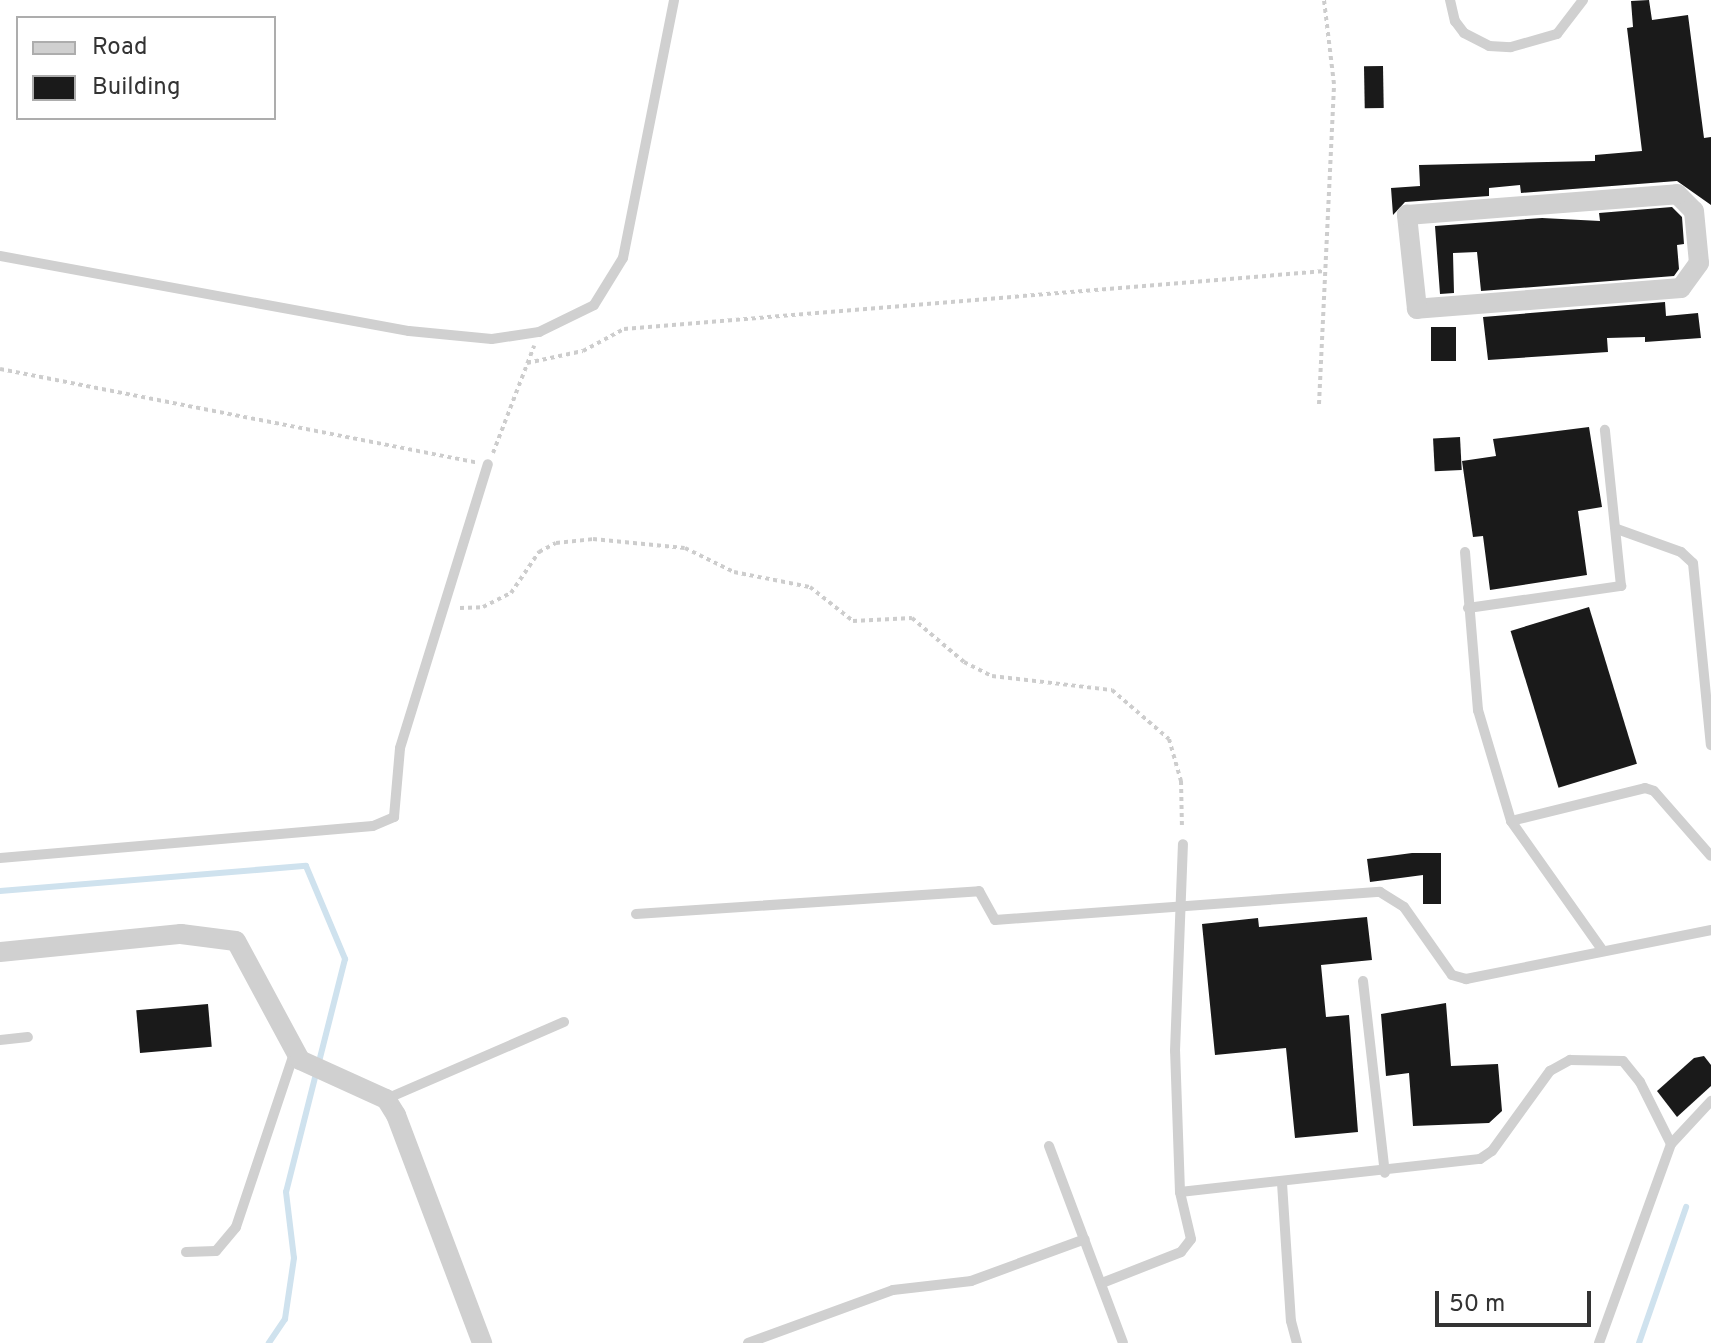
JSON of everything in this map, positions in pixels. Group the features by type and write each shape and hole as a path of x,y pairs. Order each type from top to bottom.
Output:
{"street":[{"path":"1673,194 1702,209 1705,266 1676,289 1418,309 1406,217 1673,194"},
{"path":"0,952 181,934 228,938 249,961 297,1056 325,1073 386,1099 482,1343"}],"lane":[{"path":"0,256 409,331 492,339 539,332 594,305 623,258 674,0"},
{"path":"1450,0 1455,21 1464,33 1489,46 1511,47 1557,34 1583,0"},
{"path":"1468,608 1621,586 1605,430"},
{"path":"0,858 373,826 394,817 400,748 488,464"},
{"path":"1617,529 1681,552 1693,563 1711,745"},
{"path":"1465,552 1478,710 1511,821 1603,951"},
{"path":"1511,821 1645,788 1654,791 1711,856"},
{"path":"1102,1283 1189,1245 1180,1192 1178,907 1183,844"},
{"path":"636,914 979,891 995,920 1380,892 1404,907 1457,978 1711,930"},
{"path":"1363,981 1385,1173"},
{"path":"386,1099 564,1022"},
{"path":"0,1040 28,1037"},
{"path":"186,1252 216,1251 236,1227 297,1056"},
{"path":"1180,1192 1385,1173 1486,1157 1550,1071 1570,1060 1623,1061 1640,1082 1671,1144"},
{"path":"1599,1343 1671,1144 1711,1101"},
{"path":"1049,1146 1123,1343"},
{"path":"1282,1183 1291,1321 1297,1343"},
{"path":"748,1343 893,1290 971,1281 1085,1239"}],"path":[{"path":"1319,404 1334,84 1324,0"},
{"path":"527,363 583,351 624,329 1325,271"},
{"path":"0,369 488,464 539,332"},
{"path":"441,609 483,607 511,593 539,552 556,543 593,539 685,548 734,572 810,587 853,621 912,618 964,662 992,676 1112,690 1169,739 1181,781 1183,844"}],"building":[{"path":"1649,0 1652,20 1688,15 1704,138 1711,137 1711,205 1677,181 1521,193 1520,185 1489,188 1489,196 1405,202 1393,215 1391,188 1420,186 1419,165 1595,161 1595,155 1642,151 1627,28 1633,27 1631,1"},
{"path":"1364,66 1383,66 1384,108 1365,108"},
{"path":"1672,207 1682,217 1684,244 1677,245 1679,269 1674,276 1481,291 1477,252 1453,253 1454,293 1440,294 1435,226 1542,218 1600,221 1599,213"},
{"path":"1665,302 1666,316 1698,313 1701,338 1645,342 1645,337 1607,338 1608,352 1488,360 1483,317"},
{"path":"1431,327 1456,327 1456,361 1431,361"},
{"path":"1589,427 1602,507 1578,511 1587,575 1490,590 1483,536 1473,537 1462,461 1496,456 1493,439"},
{"path":"1460,437 1462,470 1435,471 1433,438"},
{"path":"1589,607 1637,764 1559,788 1511,631"},
{"path":"1441,853 1441,904 1423,904 1423,875 1370,882 1367,859"},
{"path":"1367,917 1372,960 1321,965 1326,1017 1349,1015 1358,1132 1295,1138 1286,1048 1215,1055 1202,924 1258,918 1259,927"},
{"path":"1446,1003 1451,1066 1498,1064 1502,1111 1489,1123 1413,1126 1409,1073 1386,1076 1381,1014"},
{"path":"208,1004 212,1047 140,1053 136,1010"},
{"path":"1704,1056 1711,1065 1711,1086 1677,1117 1657,1091 1694,1058"}],"waterway":[{"path":"0,891 306,866 345,959 286,1192 294,1258 285,1319 269,1343"},
{"path":"1639,1343 1686,1207"}]}
